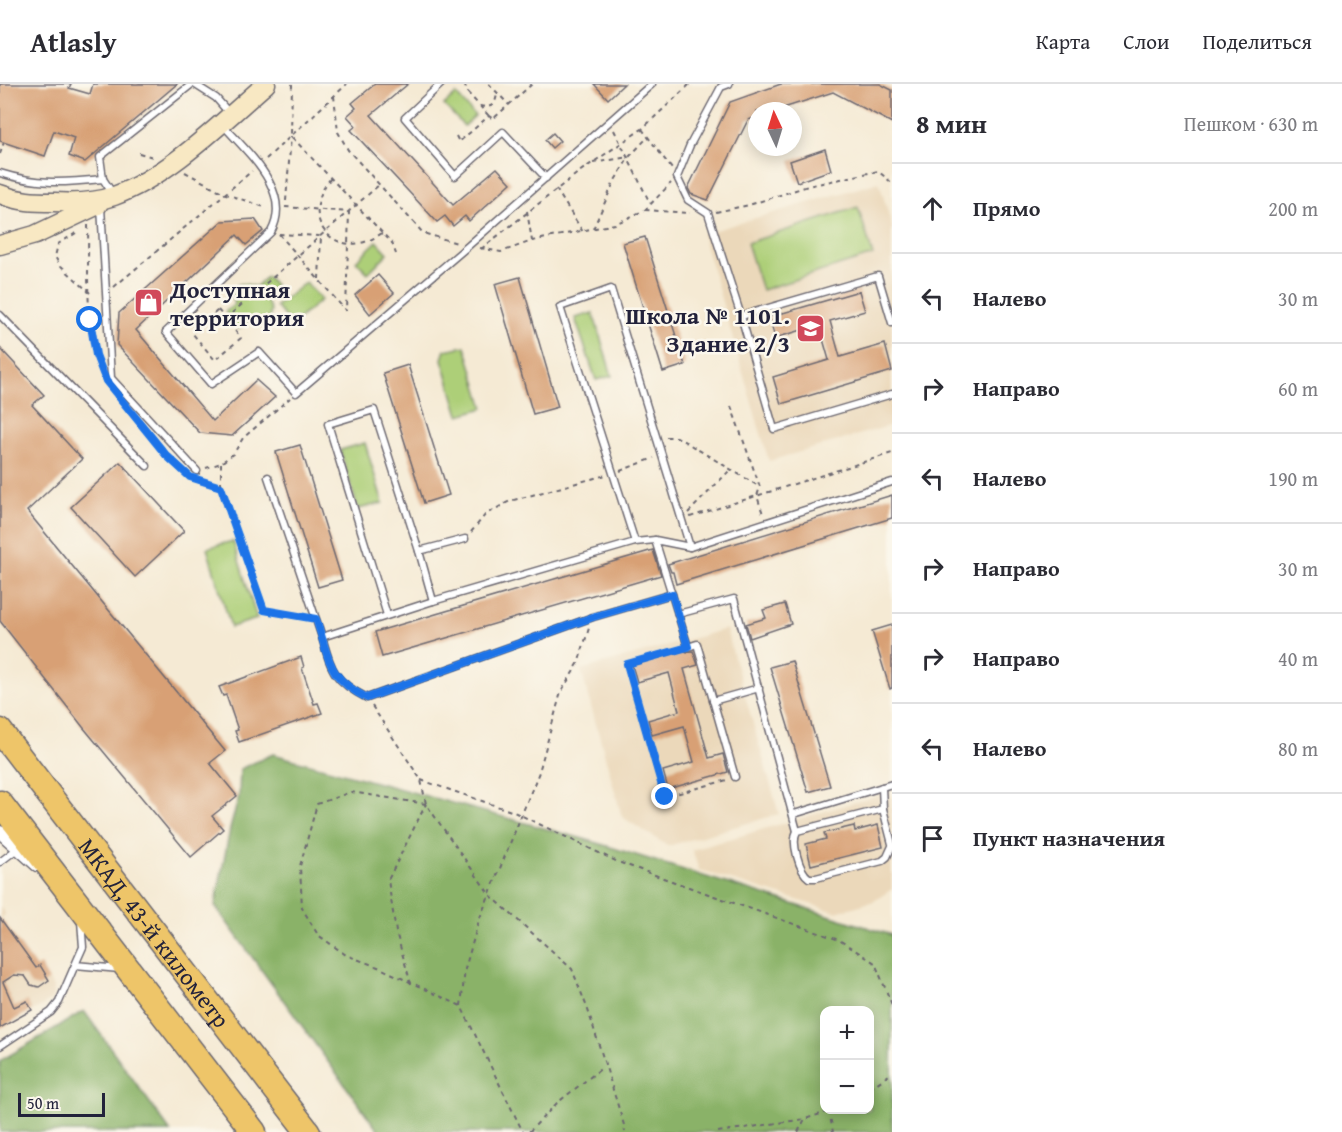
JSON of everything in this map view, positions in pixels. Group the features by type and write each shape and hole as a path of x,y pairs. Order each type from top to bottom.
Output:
{"highway":[{"name":"МКАД, 43-й километр","path":"0,731 308,1132"},
{"name":"МКАД, 43-й километр","path":"0,803 132,971 254,1132"}],"street":[{"path":"0,245 35,235 111,202 173,162 266,84"},
{"path":"0,194 19,201 111,202"},
{"path":"0,832 74,898"}],"lane":[{"path":"197,471 111,378 107,294 111,202 103,179 100,157 193,84 216,98 226,118 275,190 278,218 271,232 166,332 211,384 259,351 296,393 652,84"},
{"path":"441,84 405,118 455,176 503,132 546,178"},
{"path":"729,84 721,87 690,145 677,177 688,200 708,213 774,429 892,394"},
{"path":"0,173 18,179 60,184 103,179"},
{"path":"741,316 878,276 892,323"},
{"path":"635,542 560,307 611,289 690,547"},
{"path":"0,315 147,466"},
{"path":"387,615 328,424 374,410 433,601"},
{"path":"268,477 333,671 349,689 367,698 593,617 672,594"},
{"path":"322,637 433,601 635,542 656,540 690,547 892,482"},
{"path":"419,551 465,539"},
{"path":"656,540 688,647 697,644 735,777"},
{"path":"678,614 734,599 794,814 797,831 795,841 802,870 809,878 882,861 887,857 892,845 883,809 882,787"},
{"path":"713,701 759,688"},
{"path":"794,814 892,784"},
{"path":"797,831 883,809"},
{"path":"0,862 17,849"},
{"path":"0,1046 51,1012 59,1002 83,947 74,898"},
{"path":"75,965 103,966 132,971"}],"path":[{"path":"285,207 291,136 292,84"},
{"path":"107,294 259,166 347,84"},
{"path":"465,84 466,91 493,119 532,84"},
{"path":"490,84 509,105"},
{"path":"481,249 556,189 642,129 690,84"},
{"path":"480,106 488,108 493,105 497,92"},
{"path":"334,96 340,139 423,233 481,249 501,252 532,241 615,224 645,210 708,213 749,205 808,186 878,171 892,183"},
{"path":"456,136 459,142 489,116"},
{"path":"609,122 622,142 650,203"},
{"path":"642,129 677,177 645,210"},
{"path":"291,136 392,243 396,254"},
{"path":"592,230 614,182 629,157 648,137"},
{"path":"0,154 4,142"},
{"path":"139,153 173,162 185,172 226,194 266,208 285,207 349,212"},
{"path":"590,164 629,157"},
{"path":"331,178 321,189 317,201 320,224 326,232 337,241 348,244 360,244 382,232"},
{"path":"225,319 380,185"},
{"path":"556,189 583,232"},
{"path":"103,372 96,355 90,320 88,222 111,202"},
{"path":"527,211 532,241"},
{"path":"274,227 346,311 349,212"},
{"path":"78,231 58,244 55,257 60,265 90,293"},
{"path":"279,234 321,236"},
{"path":"319,280 321,236"},
{"path":"218,310 225,319 241,338 215,360 192,333 218,310"},
{"path":"197,471 221,463 234,453 243,438 296,393"},
{"path":"731,406 760,487 757,496 766,523"},
{"path":"144,427 166,455 190,477 221,487"},
{"path":"657,437 677,437 760,487"},
{"path":"682,519 892,453"},
{"path":"465,539 486,514 510,501 614,473 662,455"},
{"path":"221,463 221,487 264,610 316,619"},
{"path":"682,519 730,470"},
{"path":"523,1132 461,1006 465,969 479,920 539,772 561,692 578,664 593,617"},
{"path":"688,647 627,664 665,797 735,777"},
{"path":"367,698 421,780 426,804 490,895 572,969 588,1010 625,1132"},
{"path":"421,780 522,815 618,862 839,940 875,963 892,1005"},
{"path":"426,804 351,792 317,804 300,866 302,908 318,935 346,955 378,967 461,1006"},
{"path":"411,984 396,932 388,880 426,804"},
{"path":"529,1132 557,1103 604,1066"},
{"path":"874,1086 892,1073"},
{"path":"717,1132 805,1119 820,1114"},
{"path":"831,1114 833,1132"},
{"path":"798,1132 805,1119"}],"shaded area":[{"name":"Школа № 1101. Здание 2/3","path":"879,182 892,226 892,425 769,461 702,234"},
{"path":"726,629 779,814 668,846 622,817 581,670"},
{"path":"890,792 892,799 892,889 874,901 836,912 699,870 692,850"},
{"path":"0,907 5,914 1,918 36,967 40,965 54,989 52,1000 0,1029"}],"green space":[{"path":"456,94 475,116 464,126 444,105"},
{"path":"858,207 873,255 762,290 747,243"},
{"path":"377,241 388,253 368,273 356,261"},
{"path":"267,277 276,286 264,296 271,310 268,323 260,325 248,322 239,329 225,312 235,304 231,292 241,284 255,287"},
{"path":"306,282 321,300 291,325 276,306"},
{"path":"593,313 612,376 596,380 575,318"},
{"path":"465,346 484,408 459,415 442,359 445,350"},
{"path":"365,443 383,503 358,509 340,450"},
{"path":"233,541 257,619 231,627 207,548"},
{"path":"273,754 591,841 892,935 892,1132 379,1132 215,906 239,796 240,769"},
{"path":"84,1011 171,1132 0,1132 0,1061"}],"building":[{"path":"0,84 71,84 69,88 90,94 93,84 177,84 85,162 69,156 74,138 54,131 45,156 0,141"},
{"path":"375,84 408,84 371,115 453,205 497,168 511,183 469,221 465,216 453,226 445,216 437,222 351,130 356,126 347,116 356,108 352,103"},
{"path":"594,84 624,84 608,99"},
{"path":"781,84 880,84 892,90 892,123 833,92 802,102 748,102 748,120 708,200 691,194 688,188 730,102"},
{"path":"553,133 560,141 552,148 545,140"},
{"path":"825,149 831,170 797,182 790,161"},
{"path":"255,219 263,231 246,245 237,235 136,330 213,421 256,380 275,397 232,436 200,433 117,345 119,313 222,221"},
{"path":"645,237 685,365 663,372 623,243"},
{"path":"378,275 394,293 370,314 355,295"},
{"path":"520,277 558,407 533,414 495,284"},
{"path":"859,291 865,311 830,321 840,357 885,344 892,371 781,404 773,377 829,360 819,325 775,338 769,317"},
{"path":"0,348 44,395 32,405 82,459 27,511 225,751 210,763 237,796 212,816 223,829 191,857 83,727 0,621"},
{"path":"408,365 449,495 424,503 383,373"},
{"path":"300,445 342,580 318,587 276,452"},
{"path":"120,462 184,531 135,577 71,507"},
{"path":"892,495 892,518 676,584 668,564"},
{"path":"653,550 661,575 382,657 375,632"},
{"path":"785,604 791,624 750,638 746,624 766,618 763,610"},
{"path":"892,625 892,688 890,689 872,631"},
{"path":"684,650 693,651 698,665 684,669 709,758 723,754 728,772 668,789 663,771 694,762 684,726 652,735 648,720 679,711 669,673 637,682 632,665"},
{"path":"301,657 304,667 302,668 314,704 318,703 322,713 239,742 235,731 238,730 226,695 223,696 219,687"},
{"path":"792,661 830,786 808,792 770,667"},
{"path":"878,825 883,847 811,865 806,844 826,839 824,833 854,826 855,831"},
{"path":"0,918 36,968 40,965 49,980 39,987 31,985 25,976 14,975 3,982 14,1007 27,1001 32,1010 0,1028"}],"place":[{"name":"Доступная территория","path":"149,303"},
{"name":"Школа № 1101. Здание 2/3","path":"811,329"}],"route":[{"path":"90,320 96,355 106,381 166,455 190,477 221,487 264,610 316,619 333,671 349,689 367,698 593,617 672,594 688,647 627,664 665,797"}]}
